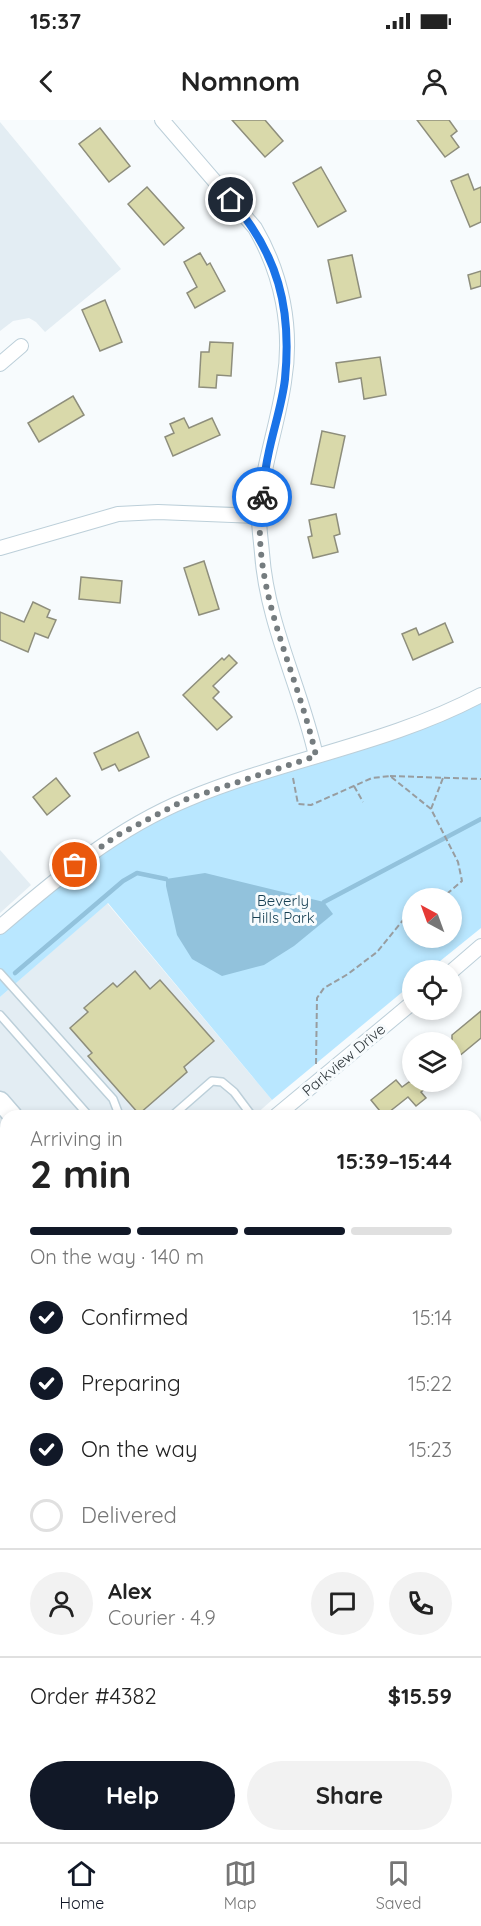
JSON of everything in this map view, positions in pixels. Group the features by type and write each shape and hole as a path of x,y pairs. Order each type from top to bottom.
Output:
{"street":[{"path":"162,120 255,228 279,284 286,320 285,381 268,456 259,516 262,557 271,607 316,756"},
{"path":"0,364 21,346"},
{"path":"0,548 118,514 158,512 259,516"},
{"path":"0,927 84,859 118,835 187,799 401,730 481,695"},
{"path":"462,962 481,946"},
{"name":"Parkview Drive","path":"283,1110 402,1011"}],"lane":[{"path":"0,973 113,1099 117,1110"},
{"path":"0,1015 84,1110"},
{"path":"179,1110 212,1081 222,1082 234,1092 248,1110"}],"path":[{"path":"291,765 298,804 311,806 372,778 390,776 481,779"},
{"path":"390,776 431,809 458,862 462,880 453,888"},
{"path":"431,809 443,778"},
{"path":"354,786 363,802"},
{"path":"323,1077 316,1064 317,998 324,988 348,974 376,952 402,921"}],"shaded area":[{"path":"0,122 121,269 45,332 29,318 13,321 0,331"},
{"path":"0,850 31,885 0,913"},
{"path":"205,873 324,902 333,914 294,946 264,965 222,976 192,959 177,935 166,886 166,879"},
{"path":"107,903 272,1100 261,1110 0,1110 0,997"}],"green space":[{"name":"Beverly Hills Park","path":"481,701 481,928 462,943 462,888 402,888 402,948 456,948 441,960 402,960 402,992 272,1100 108,903 0,997 0,933 84,866 128,836 151,822 197,801 376,746 430,726"}],"building":[{"path":"232,120 265,120 283,141 265,157"},
{"path":"417,120 449,120 457,131 451,136 459,147 445,157"},
{"path":"100,128 130,166 109,182 79,144"},
{"path":"321,167 346,211 318,227 293,183"},
{"path":"468,174 474,190 481,187 481,222 470,227 451,181"},
{"path":"147,187 184,228 164,245 128,204"},
{"path":"200,253 207,265 210,263 225,291 195,308 187,293 197,287 184,262"},
{"path":"352,255 361,297 337,303 328,260"},
{"path":"481,271 481,286 471,289 468,275"},
{"path":"105,300 122,342 100,351 82,310"},
{"path":"210,342 233,343 231,376 217,375 216,388 199,387 201,352 209,352"},
{"path":"380,357 386,395 364,399 361,378 339,382 336,363"},
{"path":"73,396 84,415 39,442 28,423"},
{"path":"184,418 189,428 212,418 220,435 173,456 165,437 174,433 170,424"},
{"path":"322,431 345,436 334,488 311,484"},
{"path":"336,514 340,534 334,536 338,552 313,558 308,537 312,536 309,520"},
{"path":"204,561 219,609 199,615 184,568"},
{"path":"81,577 122,581 120,603 79,599"},
{"path":"33,602 50,610 47,617 56,620 48,638 35,633 28,652 0,640 0,612 24,622"},
{"path":"445,623 453,642 413,660 402,634 416,628 419,635"},
{"path":"229,655 237,663 213,686 219,692 213,698 232,717 217,730 183,695 222,658 224,660"},
{"path":"138,732 149,757 119,771 115,764 102,770 94,753"},
{"path":"56,778 70,796 47,815 33,797"},
{"path":"135,971 150,989 160,980 214,1041 184,1067 187,1072 144,1110 135,1110 88,1056 92,1053 70,1028 88,1012 84,1008 113,983 117,987"},
{"path":"481,1011 481,1038 462,1054 462,1032 456,1032"},
{"path":"396,1080 402,1087 402,1092 421,1092 426,1098 416,1106 408,1097 392,1110 379,1110 371,1100"}],"waterway":[{"path":"324,902 481,819"},
{"path":"15,973 123,881 137,873 166,879"}],"way so far":[{"path":"75,865 118,835 187,799 316,756 271,607 262,557 259,516 262,497"}],"route":[{"path":"231,200 255,228 264,245 279,284 286,320 285,381 268,456 262,497"}]}
